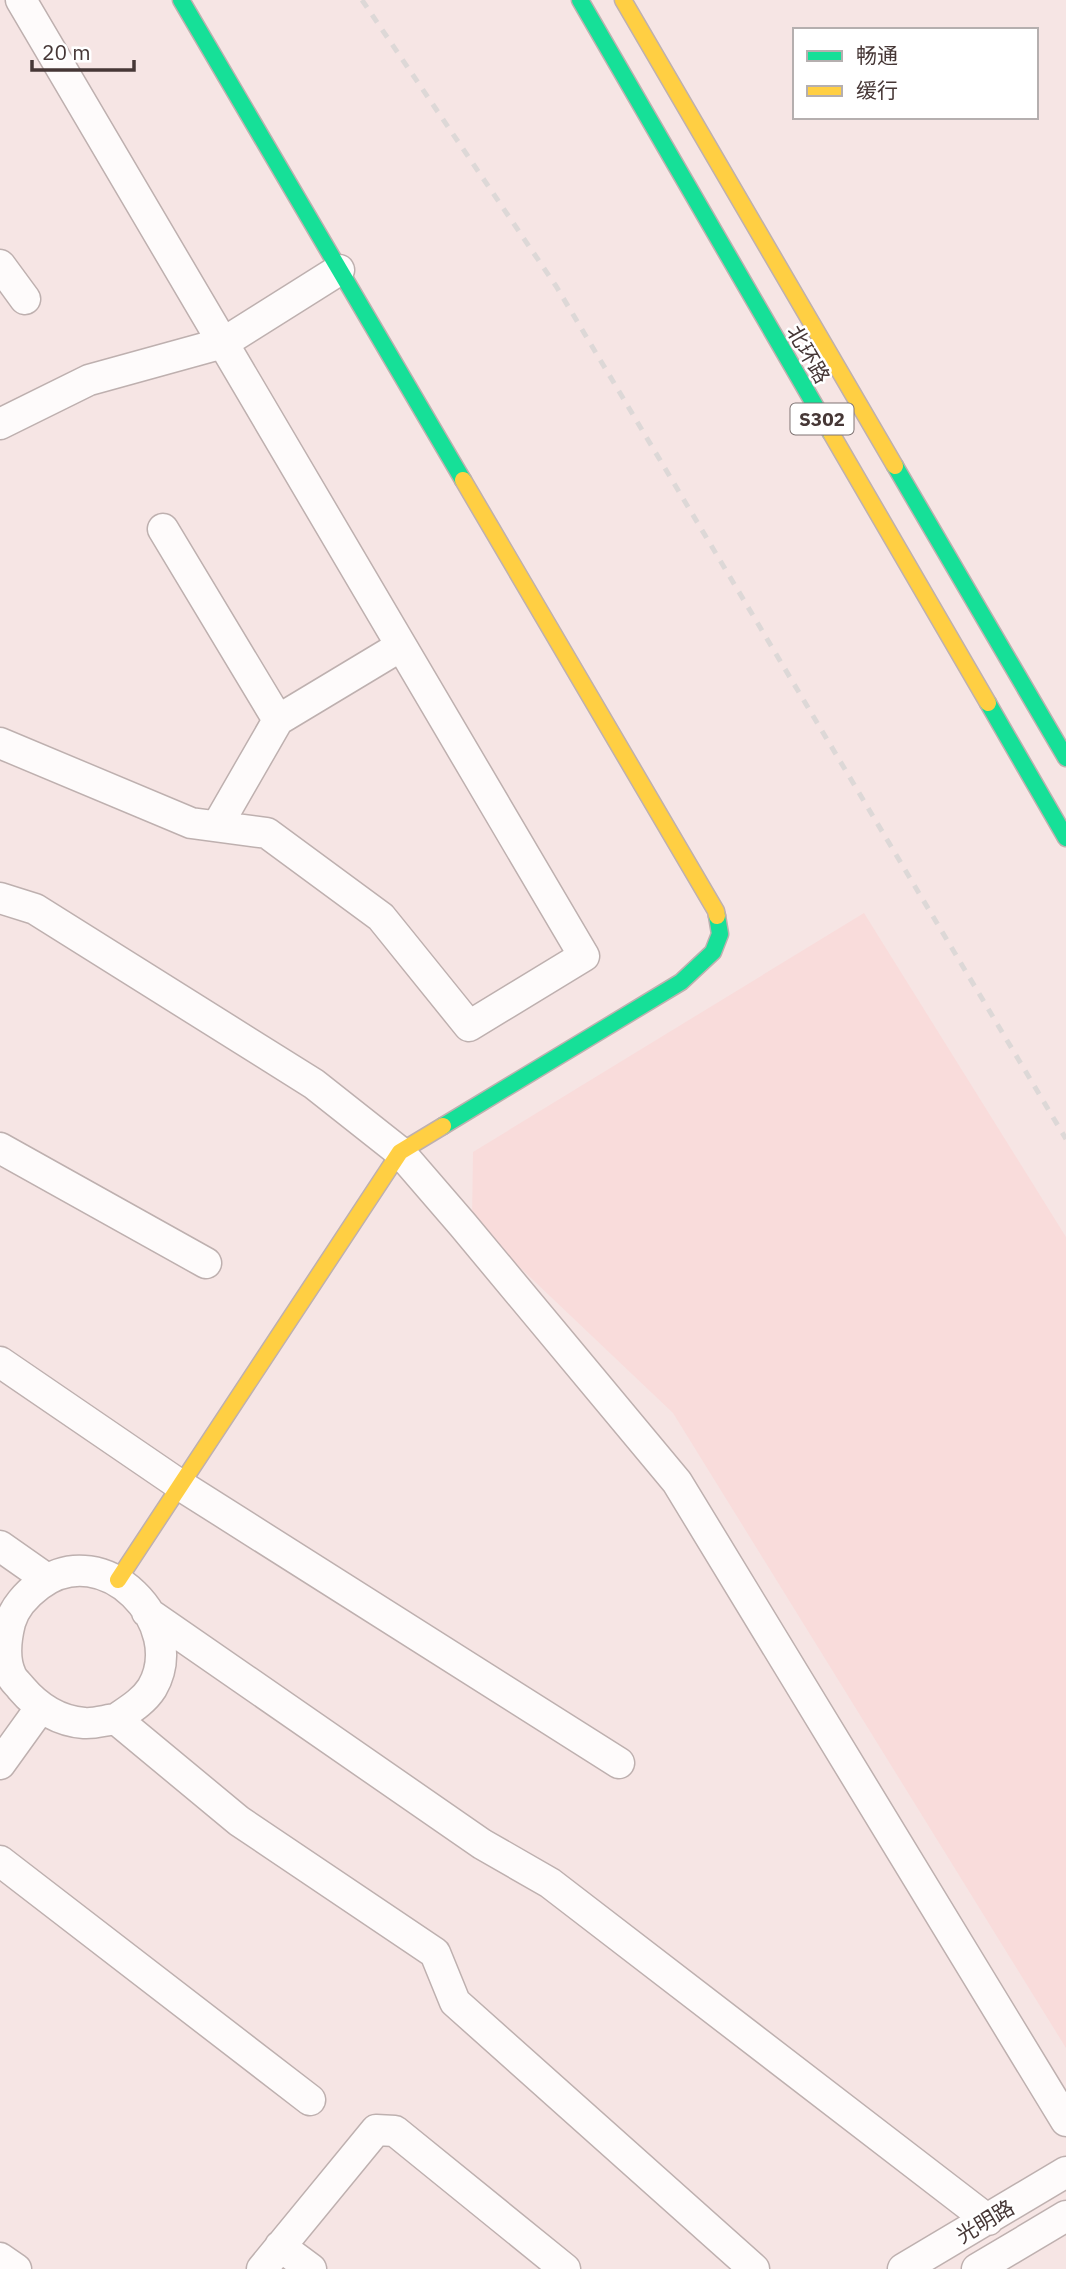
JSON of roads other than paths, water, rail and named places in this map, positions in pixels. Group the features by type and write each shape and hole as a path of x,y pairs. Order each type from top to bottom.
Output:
{"main road":[{"path":"118,1580 400,1152 681,982 713,952 720,934 716,911 181,0"},
{"name":"北环路","path":"580,0 1066,838"},
{"name":"北环路","path":"623,0 1066,758"}],"street":[{"path":"0,743 191,823 267,832 381,917 468,1026 583,956 21,0"},
{"path":"0,265 25,299"},
{"path":"0,424 89,380 223,343 339,270"},
{"path":"163,529 278,720"},
{"path":"217,826 278,720 401,646"},
{"path":"0,898 35,909 314,1084 400,1152 677,1482 1066,2121"},
{"path":"0,1148 206,1263"},
{"path":"0,1362 180,1485 619,1763"},
{"path":"0,1546 47,1579"},
{"path":"85,1570 118,1580 142,1601 156,1629 162,1661 152,1687 138,1704 116,1719 86,1724 58,1718 32,1700 11,1676 3,1643 11,1620 28,1594 47,1579 54,1574 85,1570"},
{"path":"147,1612 482,1844 550,1883 988,2220"},
{"path":"0,1764 41,1707"},
{"path":"116,1719 239,1821 435,1953 454,2002 754,2269"},
{"path":"0,1861 310,2101"},
{"path":"262,2269 376,2130 395,2131 565,2269"},
{"name":"光明路","path":"903,2269 1066,2172"},
{"name":"光明路","path":"977,2269 1066,2216"},
{"path":"281,2246 311,2269"},
{"path":"0,2258 16,2269"}],"railway":[{"path":"362,0 556,286 1066,1139"}]}
